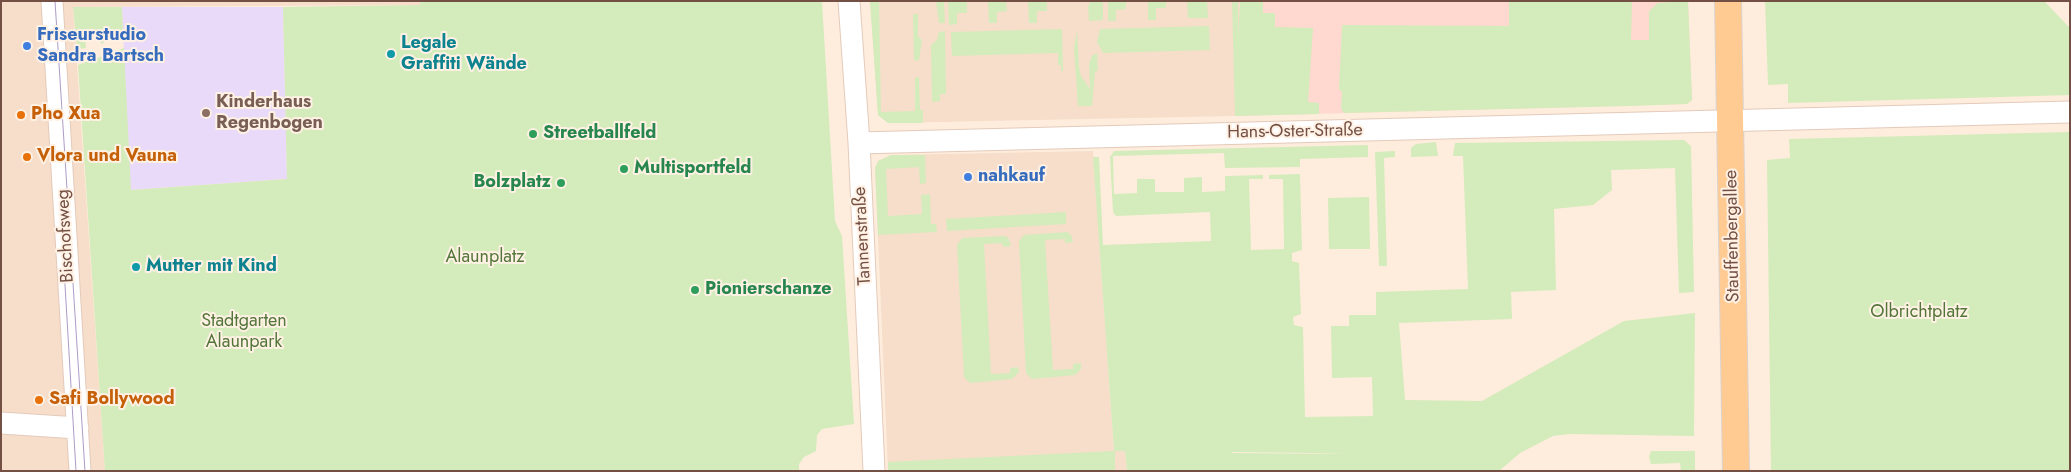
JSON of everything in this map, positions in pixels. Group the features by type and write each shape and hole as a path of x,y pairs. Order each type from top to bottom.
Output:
{"main road":[{"name":"Stauffenbergallee","path":"1728,1 1736,471"}],"street":[{"name":"Bischofsweg","path":"52,1 80,471"},
{"name":"Tannenstraße","path":"849,1 859,143 874,471"},
{"path":"1731,121 2070,112"},
{"name":"Hans-Oster-Straße","path":"859,143 1731,121"},
{"path":"1,424 78,428"}],"shaded area":[{"path":"1,1 420,1 420,5 73,7 105,471 1,471"},
{"path":"870,1 1240,1 1235,116 888,123 878,115"},
{"path":"1240,1 1688,1 1692,100 1687,104 1235,116"},
{"name":"Kinderhaus Regenbogen","path":"122,7 283,7 287,179 130,190"},
{"path":"1093,151 1114,451 1125,451 1127,471 888,471 875,168 878,161 891,155"}],"green space":[{"name":"Alaunplatz","path":"420,1 822,1 835,221 842,236 854,424 822,429 817,435 816,451 804,457 799,464 799,471 105,471 78,65 124,48 131,190 287,179 283,7 420,5"},
{"path":"870,1 879,1 881,112 915,111 915,78 919,77 920,110 923,110 923,123 888,123 878,115"},
{"path":"936,1 944,1 945,23 939,23"},
{"path":"948,1 967,1 967,13 957,13 957,24 949,25"},
{"path":"988,1 1006,1 1007,11 997,12 997,23 989,23"},
{"path":"1028,1 1047,1 1047,11 1037,11 1037,23 1029,23"},
{"path":"1091,1 1103,1 1103,20 1089,21 1088,6"},
{"path":"1108,1 1126,1 1126,9 1116,10 1116,21 1108,21"},
{"path":"1148,1 1166,1 1166,8 1156,8 1156,20 1148,20"},
{"path":"1187,1 1207,1 1208,18 1188,18"},
{"path":"1232,1 1238,1 1238,36 1240,1 1263,1 1263,13 1275,13 1275,27 1313,28 1308,102 1319,103 1319,114 1235,116"},
{"path":"1509,1 1632,1 1631,40 1649,40 1649,11 1658,3 1688,1 1692,100 1687,104 1629,106 1344,113 1341,109 1342,92 1339,89 1342,25 1509,26"},
{"path":"1765,1 2044,1 2070,28 2070,95 1788,103 1788,84 1768,85"},
{"path":"73,7 122,7 123,33 101,44 99,30 85,33 86,48 77,49"},
{"path":"913,14 918,14 918,36 922,40 919,60 914,61"},
{"path":"1209,26 1210,50 1103,53 1097,42 1100,29"},
{"path":"1062,29 1063,71 1061,71 1061,65 1058,65 1058,53 952,56 951,32"},
{"path":"1077,30 1079,68 1081,76 1090,89 1089,63 1092,56 1097,53 1098,70 1095,72 1092,106 1078,106 1074,48"},
{"path":"945,31 946,94 940,94 940,101 932,102 931,45 937,40 939,32"},
{"name":"Olbrichtplatz","path":"2070,132 2070,471 1771,471 1767,160 1790,158 1789,139"},
{"path":"1684,140 1691,146 1694,292 1679,293 1675,168 1611,170 1612,190 1593,205 1554,209 1556,290 1511,292 1512,319 1399,323 1405,400 1482,401 1624,321 1695,313 1694,436 1569,434 1553,436 1520,453 1499,471 1127,471 1125,451 1115,451 1115,471 888,471 888,462 1114,451 1093,157 1099,157 1103,245 1211,241 1210,212 1116,216 1113,212 1110,157 1114,151 1368,145 1368,157 1300,159 1300,167 1225,168 1224,153 1113,156 1114,194 1137,193 1137,179 1155,179 1155,192 1184,192 1184,178 1202,177 1202,192 1225,191 1225,176 1263,175 1263,179 1249,179 1251,250 1284,249 1283,179 1269,179 1269,175 1300,174 1302,250 1292,253 1292,261 1299,263 1301,314 1293,317 1294,325 1303,327 1305,417 1373,416 1372,377 1332,378 1331,326 1349,326 1349,315 1376,315 1376,292 1468,289 1463,156 1453,156 1455,143","holes":["1232,452 1315,453 1347,454"]},
{"path":"1436,142 1438,156 1411,157 1411,148 1416,144"},
{"path":"1395,151 1395,157 1384,158 1387,266 1379,266 1375,152"},
{"path":"891,155 925,155 926,183 920,184 919,167 886,169 888,216 922,214 921,195 930,194 931,224 936,224 937,232 878,235 875,168 878,161"},
{"path":"1369,197 1370,249 1329,249 1328,198"},
{"path":"1066,212 1066,224 947,231 946,219"},
{"path":"1067,232 1071,235 1073,242 1065,243 1065,239 1045,240 1053,370 1073,369 1073,364 1081,363 1081,369 1075,375 1032,379 1026,373 1019,241 1024,235"},
{"path":"1005,236 1009,239 1011,246 1003,247 1002,243 984,244 991,374 1010,373 1010,368 1018,367 1019,372 1012,379 970,383 964,377 957,245 962,238"},
{"path":"1651,451 1695,451 1695,471 1681,471 1680,463 1651,464 1649,457"}],"tram line":[{"path":"55,1 85,471"},
{"path":"63,251 76,471"}],"place":[{"name":"Friseurstudio Sandra Bartsch","path":"27,46"},
{"name":"Legale Graffiti Wände","path":"391,54"},
{"name":"Kinderhaus Regenbogen","path":"206,113"},
{"name":"Pho Xua","path":"21,115"},
{"name":"Streetballfeld","path":"533,134"},
{"name":"Vlora und Vauna","path":"27,157"},
{"name":"Multisportfeld","path":"624,169"},
{"name":"nahkauf","path":"968,177"},
{"name":"Bolzplatz","path":"561,183"},
{"name":"Mutter mit Kind","path":"136,267"},
{"name":"Pionierschanze","path":"695,290"},
{"name":"Safi Bollywood","path":"39,400"}],"park label":[{"name":"Stadtgarten Alaunpark","path":"244,332"}]}
